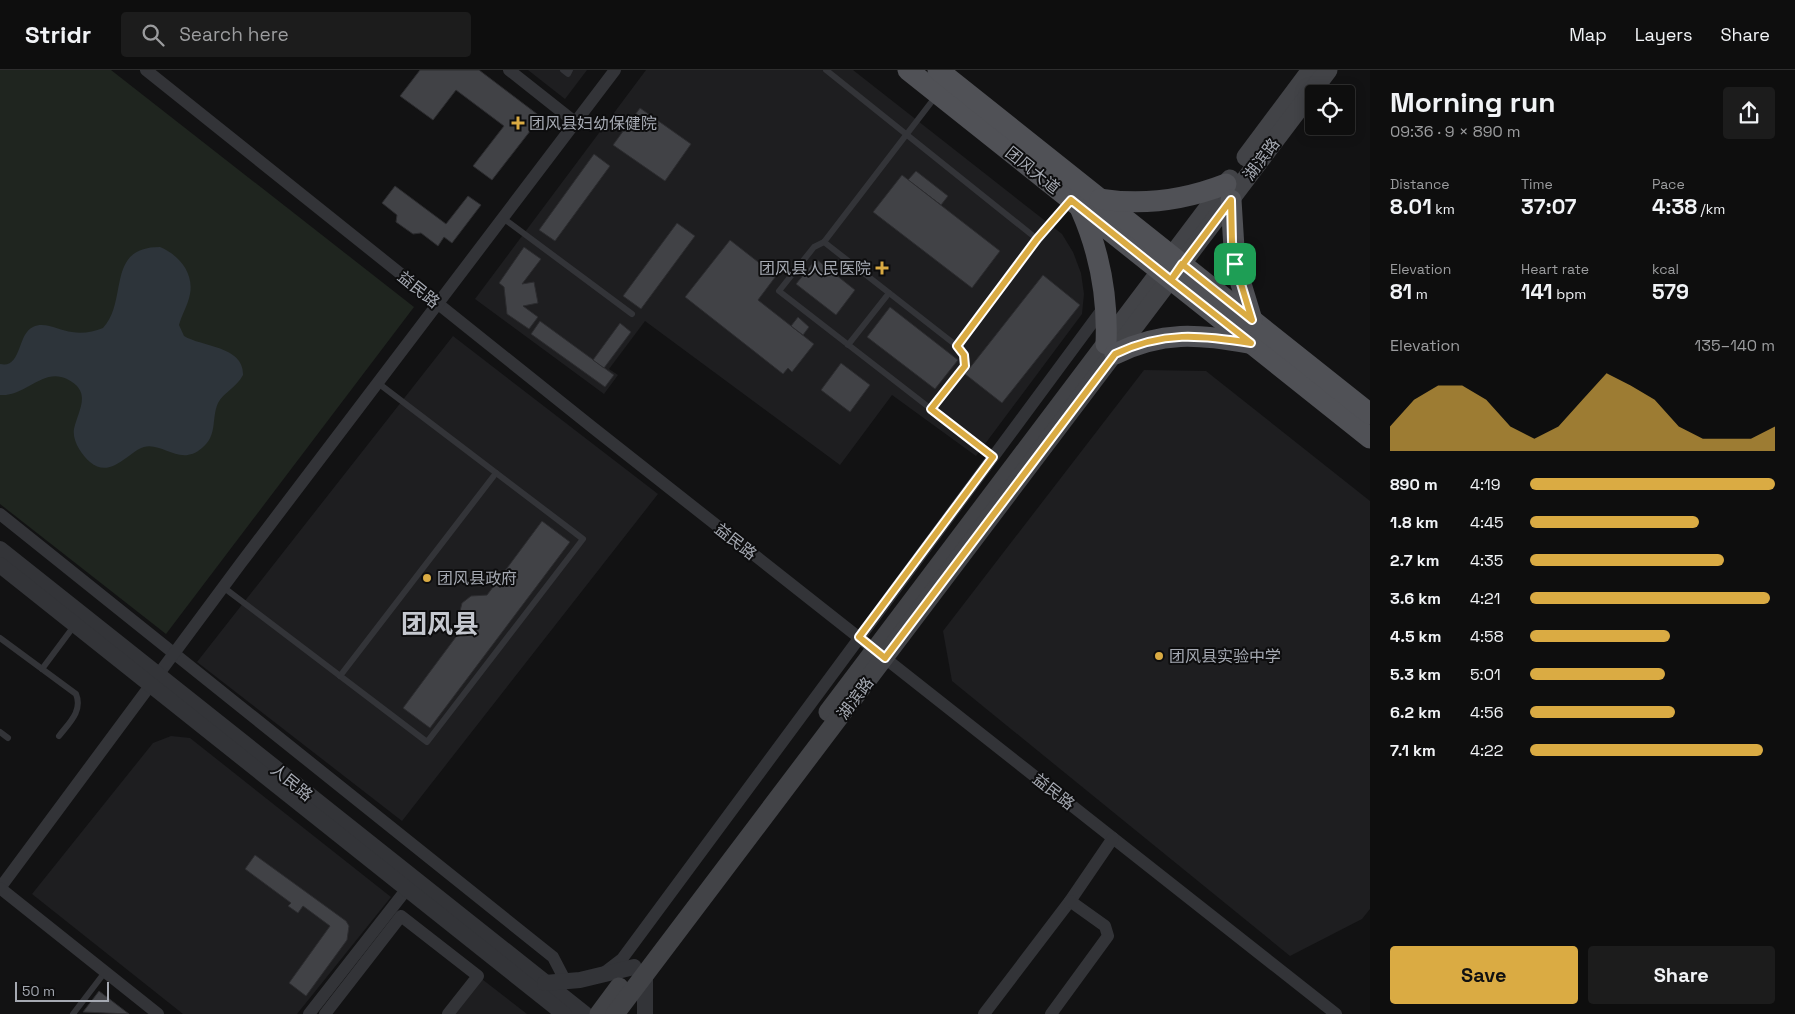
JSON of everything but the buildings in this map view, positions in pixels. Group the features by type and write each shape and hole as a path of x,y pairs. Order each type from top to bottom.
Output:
{"main road":[{"name":"团风大道","path":"908,70 1076,204 1252,320 1370,414"},
{"name":"团风大道","path":"938,70 1100,199 1251,343 1370,438"},
{"name":"湖滨路","path":"1228,192 1311,70"},
{"name":"湖滨路","path":"599,1014 639,971 1228,192 1328,70"},
{"path":"1100,199 1132,202 1164,201 1195,195 1228,192 1235,264 1252,320"},
{"path":"1076,204 1095,246 1106,305 1110,349 1169,336 1205,336 1251,343"},
{"name":"湖滨路","path":"615,1014 639,971"}],"street":[{"name":"益民路","path":"146,70 438,304 1332,1011"},
{"path":"509,70 576,122"},
{"path":"158,1014 0,888 223,587 616,70"},
{"path":"599,977 622,959 1106,305"},
{"path":"0,514 553,957 566,982"},
{"name":"人民路","path":"0,548 154,680 406,890 564,1014"},
{"name":"人民路","path":"0,565 75,625 154,680 585,1014"},
{"path":"984,1014 1070,901 1113,838"},
{"path":"309,1014 406,890"},
{"path":"1051,1014 1108,936 1105,926 1070,901"},
{"path":"325,1014 401,916 478,976 448,1014"},
{"path":"545,983 566,982 639,971 645,1014"}],"lane":[{"path":"563,70 568,74 570,70"},
{"path":"826,70 1037,239"},
{"path":"938,94 824,242 814,247 779,291 993,457"},
{"path":"957,346 1037,239 1076,204"},
{"path":"503,218 632,314"},
{"path":"824,242 957,346 964,355 965,366 931,409"},
{"path":"848,345 889,293"},
{"path":"223,587 427,742 583,539 378,383"},
{"path":"340,676 496,473"},
{"path":"42,669 75,625"},
{"path":"0,638 76,694 78,698 77,711 59,736"},
{"path":"0,732 8,738"},
{"path":"73,1014 105,972"}],"shaded area":[{"path":"0,70 111,70 414,307 166,634 0,504"},
{"path":"528,70 587,70 565,99"},
{"name":"团风县人民医院","path":"646,70 853,70 1062,234 1073,252 1081,273 1084,294 1082,314 976,456 892,395 840,465 645,321 609,369 618,375 604,394 475,299"},
{"path":"160,247 179,260 190,279 190,294 179,325 184,336 230,353 237,358 243,375 218,403 210,438 202,448 194,453 179,455 151,446 144,447 119,463 105,468 98,467 84,456 75,438 74,429 82,396 75,384 58,376 50,377 42,379 18,392 0,395 0,364 7,364 12,361 24,336 33,327 38,325 80,333 103,328 111,316 125,265 132,256 143,249"},
{"name":"团风县政府","path":"453,336 658,494 402,821 197,662"},
{"name":"团风县实验中学","path":"1144,370 1206,371 1370,501 1370,909 1362,919 1290,956 952,681 943,631"},
{"path":"171,736 190,738 391,897 297,1014 183,1014 32,894 153,743"},
{"path":"478,976 527,1014 448,1014"}],"place":[{"name":"团风县妇幼保健院","path":"518,123"},
{"name":"团风县人民医院","path":"882,268"},
{"name":"团风县政府","path":"427,578"},
{"name":"团风县实验中学","path":"1159,656"}],"district":[{"name":"团风县","path":"440,624"}],"route":[{"path":"1235,264 1230,221 1231,200 1171,280 1071,200 1037,239 957,346 964,355 965,366 931,409 993,457 859,637 885,658 1115,354 1141,343 1169,336 1205,336 1251,343 1171,280 1182,264 1252,320 1239,283 1235,264"}]}
